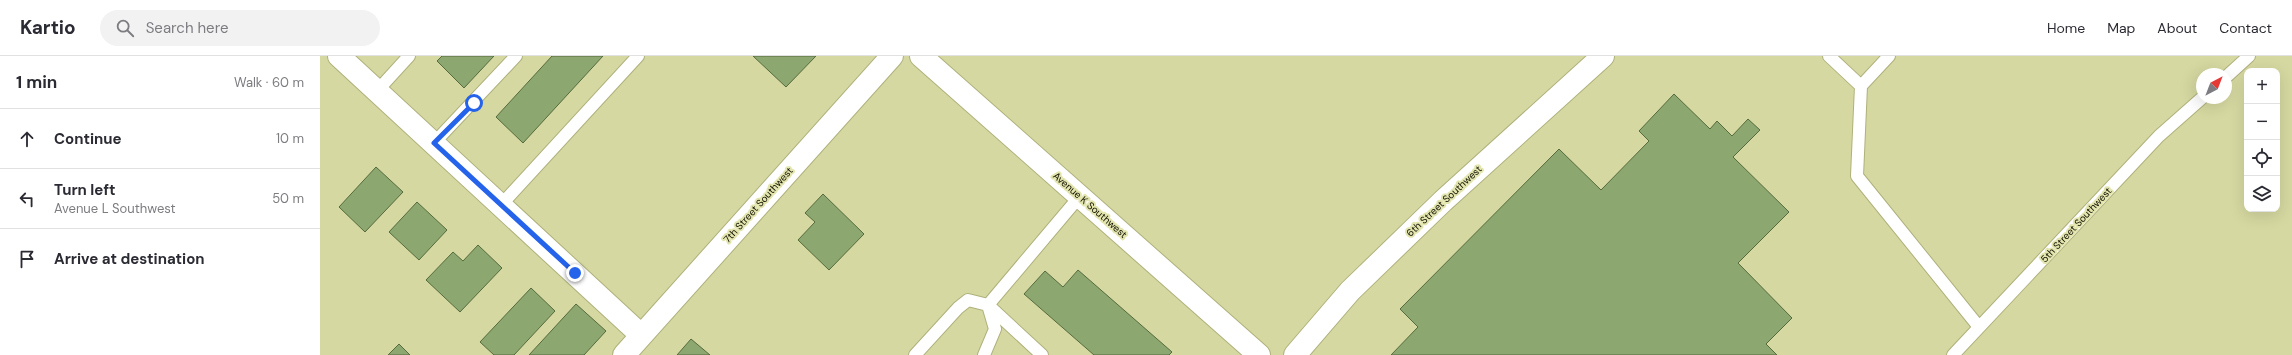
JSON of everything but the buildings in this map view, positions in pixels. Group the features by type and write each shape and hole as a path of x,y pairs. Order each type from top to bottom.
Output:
{"street":[{"path":"339,56 641,335"},
{"name":"7th Street Southwest","path":"624,355 892,56"},
{"name":"Avenue K Southwest","path":"921,56 1259,355"},
{"name":"6th Street Southwest","path":"1295,355 1350,291 1426,217 1603,56"}],"lane":[{"path":"377,91 409,56"},
{"path":"434,143 516,56"},
{"path":"501,205 638,56"},
{"path":"1829,56 1861,86"},
{"path":"1889,56 1861,86 1856,176 1979,327"},
{"path":"2232,71 2249,56"},
{"name":"5th Street Southwest","path":"1953,355 2159,136 2196,103"},
{"path":"988,306 1080,196"},
{"path":"915,355 958,308 968,300 988,306 1042,355"},
{"path":"984,355 995,328 988,306"}],"route":[{"path":"474,103 434,143 575,273"}]}
